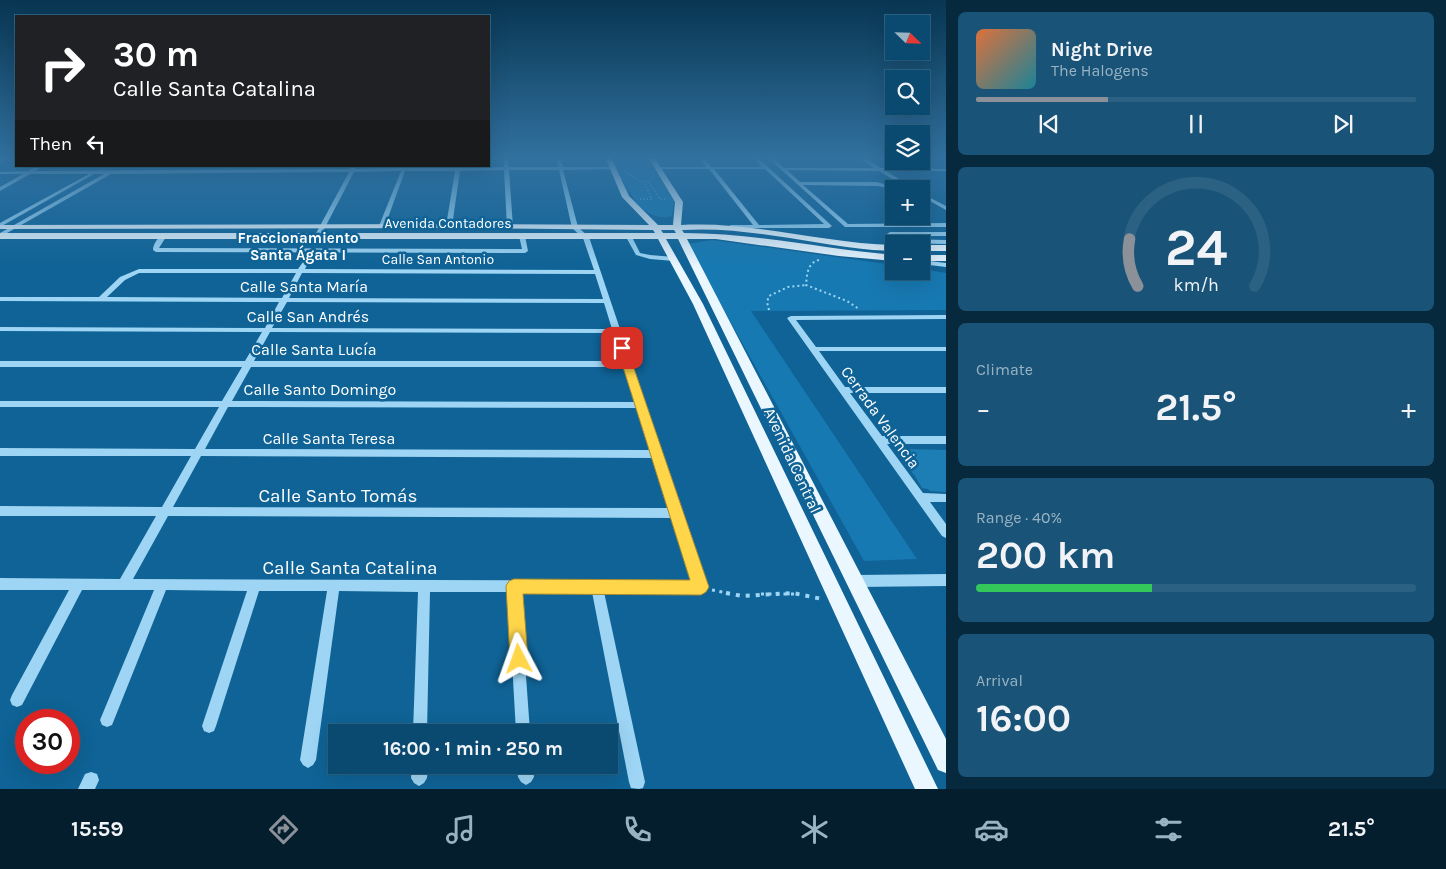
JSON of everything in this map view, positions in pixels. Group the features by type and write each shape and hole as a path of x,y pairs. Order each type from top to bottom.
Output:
{"main road":[{"name":"Avenida Central","path":"626,194 659,232 674,259 740,391 927,789"},
{"path":"672,194 685,210"},
{"path":"628,198 631,225"},
{"name":"Avenida Central","path":"678,201 679,228 728,333 856,581 946,762"},
{"path":"647,218 679,228"},
{"path":"691,218 696,226"},
{"name":"Avenida Contadores","path":"0,236 586,237 631,225"},
{"name":"Avenida Contadores","path":"0,226 449,226 575,228 631,225 659,232 707,226 731,227 843,244 885,247"},
{"path":"707,226 703,227 702,232 716,236"},
{"name":"Avenida Contadores","path":"679,228 716,236 839,253 885,257"},
{"path":"930,248 946,248"},
{"path":"930,258 946,258"}],"street":[{"path":"0,226 56,194"},
{"path":"0,236 12,227 71,194"},
{"path":"316,236 339,194"},
{"path":"382,226 394,194"},
{"path":"449,226 453,194"},
{"path":"508,194 510,227"},
{"path":"566,194 575,228 586,237 701,587"},
{"path":"731,194 758,227"},
{"path":"731,227 829,226 794,194"},
{"path":"810,194 847,226 946,225"},
{"path":"930,199 946,208"},
{"path":"631,225 638,254 674,259"},
{"path":"946,234 890,234 894,240 902,242 946,242"},
{"path":"163,237 156,246 156,250 525,251 522,236"},
{"path":"930,263 946,266"},
{"path":"124,584 302,267"},
{"name":"Calle San Antonio","path":"101,299 129,274 138,271 302,267 597,272"},
{"name":"Calle Santa María","path":"0,299 607,302"},
{"path":"791,318 946,317"},
{"name":"Cerrada Valencia","path":"791,318 946,533"},
{"name":"Calle San Andrés","path":"0,329 616,331"},
{"path":"813,349 946,349"},
{"name":"Calle Santa Lucía","path":"0,364 628,364"},
{"path":"843,390 946,390"},
{"name":"Calle Santo Domingo","path":"0,404 641,405"},
{"path":"879,440 946,440"},
{"name":"Calle Santa Teresa","path":"0,452 657,454"},
{"path":"920,497 946,498"},
{"name":"Calle Santo Tomás","path":"0,511 676,514"},
{"path":"856,581 946,580"},
{"name":"Calle Santa Catalina","path":"0,584 701,587"},
{"path":"17,700 79,584"},
{"path":"107,720 163,584"},
{"path":"209,726 255,585"},
{"path":"308,760 334,585"},
{"path":"420,724 424,586"},
{"path":"514,586 523,724"},
{"path":"597,587 637,782"}],"path":[{"path":"650,194 652,199"},
{"path":"657,194 660,199"},
{"path":"628,198 678,201"},
{"path":"806,285 808,270 815,261 832,258 839,253"},
{"path":"768,310 767,302 769,296 788,287 806,285 846,301 870,317"},
{"path":"701,587 742,596 793,593 840,604"}],"shaded area":[{"path":"630,194 670,194 674,201 672,216 660,217 650,214 641,208"},
{"path":"712,240 885,264 885,280 930,280 930,270 946,273 946,310 751,311 917,559 864,561 687,244"}],"building":[{"path":"897,449 909,451 908,449 946,450 946,492 930,491 922,488 904,463"}],"district":[{"name":"Fraccionamiento Santa Ágata I","path":"298,246"}],"route":[{"path":"519,659 514,586 701,587 622,348"}]}
